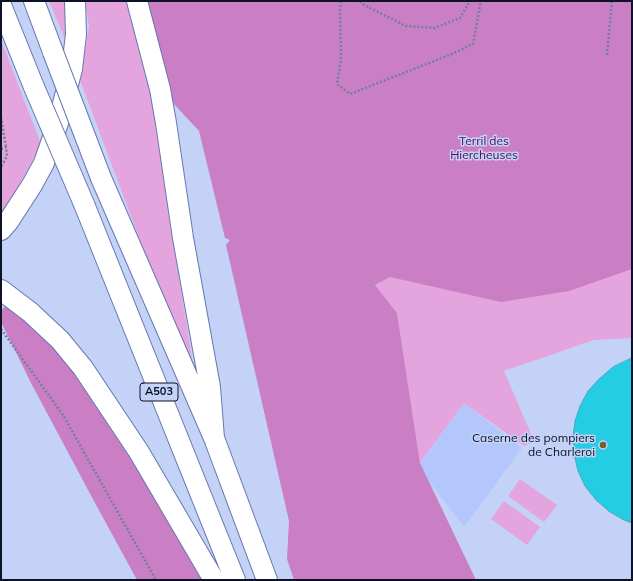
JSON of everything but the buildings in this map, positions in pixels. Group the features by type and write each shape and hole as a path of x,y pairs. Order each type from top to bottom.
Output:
{"highway":[{"name":"A503","path":"34,1 101,178 214,438 267,580"},
{"path":"1,230 8,222 44,164 58,123 72,69 76,34 75,1"},
{"path":"137,1 160,90 166,123 183,238 210,387 214,438"},
{"name":"A503","path":"1,5 84,204 235,580"},
{"path":"1,290 30,312 50,330 83,368 139,452 214,580"}],"path":[{"path":"341,1 342,58 337,84 350,94 452,54 473,44 481,1"},
{"path":"360,1 364,6 406,26 435,28 460,18 470,1"},
{"path":"607,55 612,1"},
{"path":"1,117 7,156 1,166"},
{"path":"1,149 6,147"},
{"path":"1,329 62,416 156,580"}],"shaded area":[{"path":"49,1 68,1 65,39"},
{"path":"85,1 126,1 153,94 169,217 196,383 138,235 80,80 89,26"},
{"path":"1,40 41,144 15,193 1,214"},
{"path":"410,265 632,268 632,338 594,340 504,371 534,441 524,446 464,403 420,463 397,313 375,285"},
{"path":"464,403 522,448 464,527 418,467"},
{"path":"520,479 557,505 544,522 508,496"},
{"path":"504,501 540,527 527,545 491,519"}],"green space":[{"name":"Terril des Hiercheuses","path":"137,1 632,1 632,269 569,291 501,302 390,277 375,285 397,313 420,463 476,580 294,580 287,559 289,521 226,245 230,240 225,238 199,131 160,89"},
{"path":"7,305 60,345 160,504 202,580 137,580 31,383 1,322 1,310"}],"place":[{"name":"Caserne des pompiers de Charleroi","path":"603,445"}]}
